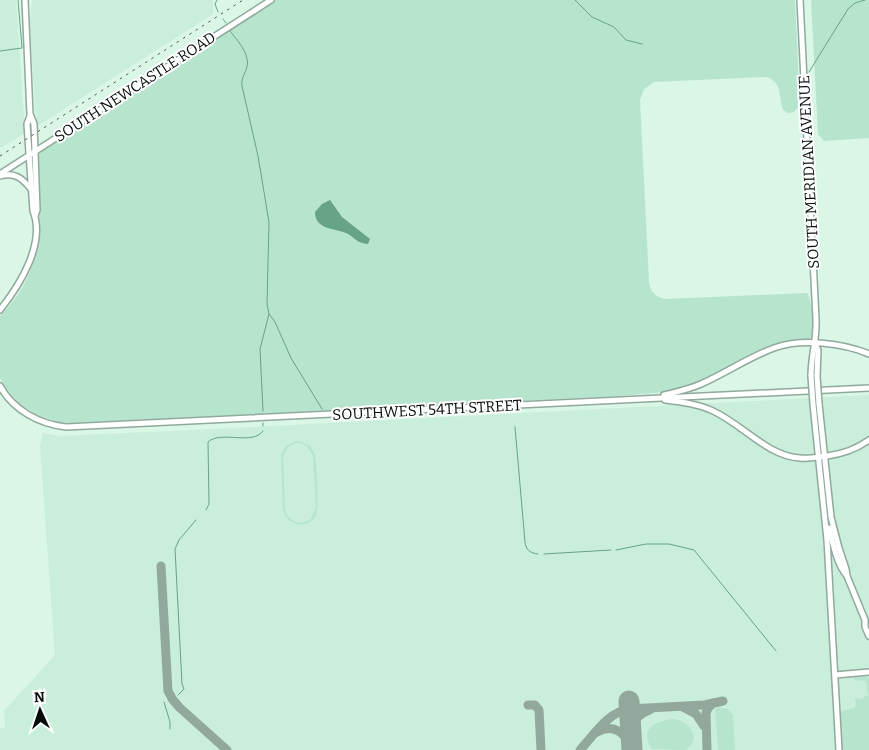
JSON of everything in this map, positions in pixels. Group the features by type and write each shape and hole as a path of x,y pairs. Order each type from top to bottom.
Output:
{"main road":[{"path":"0,310 21,281 30,259 36,233 32,189 34,124 30,114 25,0"},
{"name":"SOUTH NEWCASTLE ROAD","path":"0,175 271,0"},
{"name":"SOUTH MERIDIAN AVENUE","path":"800,0 816,319 816,344 813,348 814,376 818,458 824,508"},
{"path":"32,153 37,210 35,216"},
{"path":"0,175 8,174 22,178 32,189"},
{"path":"653,398 701,384 775,348 790,344 843,346 869,354"},
{"name":"SOUTHWEST 54TH STREET","path":"0,386 18,408 34,418 54,426 66,427 869,388"},
{"path":"653,398 703,407 727,418 766,445 784,454 800,458 818,458 850,452 869,440"},
{"name":"SOUTH MERIDIAN AVENUE","path":"816,404 831,517 847,576"},
{"path":"824,508 837,558 867,622 865,627 869,636"},
{"path":"824,508 839,750"},
{"path":"835,675 869,673"}],"shaded area":[{"path":"0,0 16,0 25,133 0,148"},
{"path":"32,0 213,0 213,14 36,127 30,23"},
{"path":"273,0 795,0 799,83 798,107 794,112 788,113 783,110 778,86 766,77 654,82 644,89 640,100 649,282 652,291 665,299 807,293 811,302 812,315 810,339 808,341 790,342 698,384 666,392 620,396 72,423 58,422 37,415 19,404 0,378 0,316 26,281 33,263 39,225 38,156 44,147"},
{"path":"811,0 869,0 869,138 824,141 818,134"},
{"path":"330,200 342,217 370,239 368,244 361,243 346,233 326,227 318,222 315,212 322,204"},
{"path":"869,395 869,750 0,750 0,728 5,728 4,711 55,655 40,446 43,433 59,436 215,429"},
{"path":"297,441 309,445 315,456 317,511 316,515 308,523 298,524 293,522 285,515 283,510 281,454 286,446","holes":["295,443 307,446 313,456 316,508 311,519 295,522 289,517 285,509 283,456 288,447"]},
{"path":"854,677 869,677 869,750 841,750 839,712 854,708 856,704 855,698 863,699 864,696 868,696 866,681 854,680"},
{"path":"719,707 728,709 733,715 735,750 718,750 715,709"},
{"path":"674,719 685,723 692,731 693,741 691,746 686,750 652,749 647,736 651,726 661,721"}],"waterway":[{"path":"0,51 22,48 18,0"},
{"path":"217,0 215,4 218,12"},
{"path":"575,0 592,17 614,27 626,40 642,44"},
{"path":"809,72 848,9 855,3 865,0"},
{"path":"223,19 226,23"},
{"path":"230,31 247,57 247,67 242,86 258,156 269,222 267,304 269,314 260,349 263,411"},
{"path":"269,314 275,322 291,358 322,409"},
{"path":"515,427 525,542 529,551 538,554"},
{"path":"206,510 209,504 208,442 221,437 252,437 263,431"},
{"path":"178,695 184,689 182,684 175,549 179,540 196,520"},
{"path":"616,550 646,544 669,544 694,550 776,651"},
{"path":"544,554 611,550"},
{"path":"164,702 170,722 170,729"}],"taxiway":[{"path":"161,566 168,691 180,708 227,750"},
{"path":"580,750 608,719 621,711 704,705 723,701"},
{"path":"707,750 706,713 713,703"},
{"path":"528,705 535,705 539,710 541,750"},
{"path":"683,707 696,714 704,726"},
{"path":"631,736 636,720 650,710"},
{"path":"597,732 603,729 619,731 626,738 632,749"}],"runway":[{"path":"629,701 632,750"}],"railway":[{"path":"0,156 243,0"}]}
